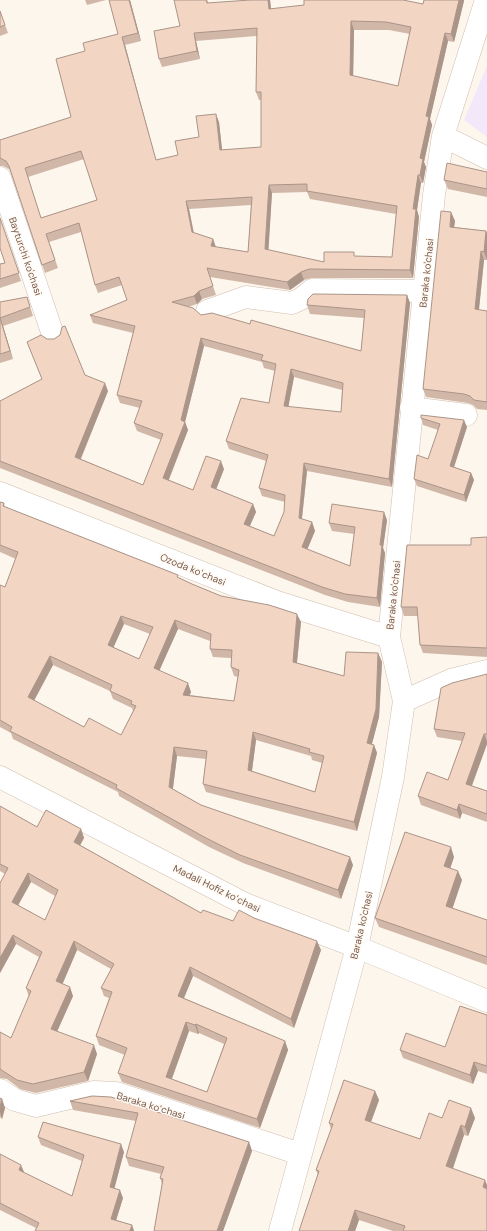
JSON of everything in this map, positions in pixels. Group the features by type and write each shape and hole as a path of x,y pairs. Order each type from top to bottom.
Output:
{"street":[{"name":"Baraka ko'chasi","path":"280,1231 357,947 393,777 404,701 389,637 411,408 434,195 443,136 486,0"},
{"path":"443,136 487,158"},
{"name":"Bayturchi ko'chasi","path":"0,178 53,335"},
{"path":"207,311 246,297 292,302 302,300 312,290 424,291"},
{"path":"411,408 466,415"},
{"name":"Ozoda koʻchasi","path":"0,493 277,602 389,637"},
{"path":"404,701 451,680 487,671"},
{"name":"Madali Hofiz koʻchasi","path":"0,776 245,904 357,947 487,1001"},
{"name":"Baraka koʻchasi","path":"0,1090 15,1100 36,1106 94,1092 116,1093 300,1154"}],"shaded area":[{"path":"487,66 487,137 464,120"}],"building":[{"path":"109,0 129,0 138,33 122,37 156,160 178,155 175,141 199,137 196,116 216,114 220,150 261,147 261,92 256,92 257,28 194,33 197,51 159,59 154,31 180,26 174,0 206,0 207,3 268,0 269,9 304,5 304,0 403,0 423,4 424,0 459,0 451,34 445,33 426,116 429,117 420,158 423,159 420,175 418,175 413,209 416,209 410,270 309,269 301,272 287,282 207,268 213,286 199,291 194,296 172,302 193,308 201,315 212,313 250,324 251,320 361,351 365,310 307,305 308,299 313,294 407,295 389,479 304,463 299,518 312,522 302,547 350,566 355,527 329,523 332,504 384,512 380,545 382,545 377,598 345,594 322,587 0,461 0,401 42,379 27,342 41,335 47,339 54,339 60,335 62,327 65,326 85,375 105,383 75,457 143,485 163,434 134,423 142,401 117,395 135,326 90,315 127,300 119,277 95,285 79,223 46,234 55,260 42,265 9,166 6,161 0,158 0,140 71,117 56,59 85,51 83,43 118,34","holes":["351,21 386,22 411,27 398,86 350,75","81,151 97,200 41,218 25,168","307,184 307,191 397,206 392,257 354,256 354,252 324,252 324,262 265,249 269,185","252,197 248,252 211,246 213,239 192,232 186,201","201,338 263,355 261,360 276,364 269,403 241,398 226,441 268,455 259,488 285,495 284,512 274,536 244,524 253,504 211,487 221,461 206,456 193,490 163,478 185,422 181,420","291,369 343,383 341,412 284,406"]},
{"path":"0,11 5,25 0,27"},
{"path":"447,163 487,172 487,189 444,180"},
{"path":"441,211 451,212 450,227 486,231 484,252 481,251 475,309 487,311 487,402 474,400 470,396 464,394 423,389"},
{"path":"0,218 19,273 0,279 0,264 5,263 0,248"},
{"path":"27,297 30,307 0,318 0,302"},
{"path":"0,318 10,351 0,354"},
{"path":"421,415 464,420 450,466 471,473 464,495 414,479 417,455 428,459 440,424 421,418"},
{"path":"0,502 4,503 3,506 178,575 177,577 221,596 269,605 297,614 293,662 344,676 346,652 378,653 376,709 367,743 374,745 354,822 203,784 207,751 174,747 169,787 201,805 350,857 338,890 240,855 206,838 116,788 117,785 10,731 12,727 0,720 0,585 5,587 18,552 0,545","holes":["121,616 153,627 139,659 108,645","175,620 211,634 210,649 232,650 231,667 239,670 234,701 183,695 188,683 154,668","50,656 112,685 110,691 132,701 131,704 136,706 121,735 89,718 84,727 28,697","253,732 310,749 309,752 324,756 315,792 248,770"]},
{"path":"487,537 487,648 420,645 417,607 401,607 407,545 471,545 471,538"},
{"path":"487,674 487,734 484,734 466,784 487,791 487,814 459,804 457,810 418,796 427,772 448,780 465,733 434,729 441,688 452,683"},
{"path":"0,806 37,827 46,810 81,829 74,842 201,913 203,910 233,921 239,910 254,918 317,941 291,1019 190,967 178,996 285,1041 257,1119 118,1073 127,1048 96,1036 112,992 101,988 114,964 74,941 56,981 70,987 51,1029 94,1045 84,1072 33,1084 17,1080 0,1069 0,1032 11,1038 31,991 26,988 42,952 13,935 0,958 0,883 8,868 0,864","holes":["28,873 58,890 45,920 12,902","186,1022 196,1024 227,1038 207,1092 166,1077"]},
{"path":"405,832 451,847 444,866 458,871 446,906 487,920 487,957 375,918"},
{"path":"460,1006 487,1015 487,1066 474,1062 470,1075 400,1050 406,1033 445,1047"},
{"path":"344,1080 375,1091 365,1120 420,1139 429,1113 442,1118 449,1100 471,1108 465,1127 461,1125 446,1166 485,1180 483,1187 487,1189 487,1231 403,1231 405,1226 355,1210 348,1231 299,1231 319,1171 316,1170 333,1124 329,1123"},
{"path":"92,1096 111,1097 249,1142 217,1231 154,1231 163,1179 160,1178 164,1167 126,1157 138,1113 70,1101"},
{"path":"43,1122 121,1144 110,1187 120,1190 111,1219 132,1225 130,1231 35,1231 39,1223 0,1203 0,1154 21,1165 19,1170 72,1196 84,1155 38,1137"}]}
